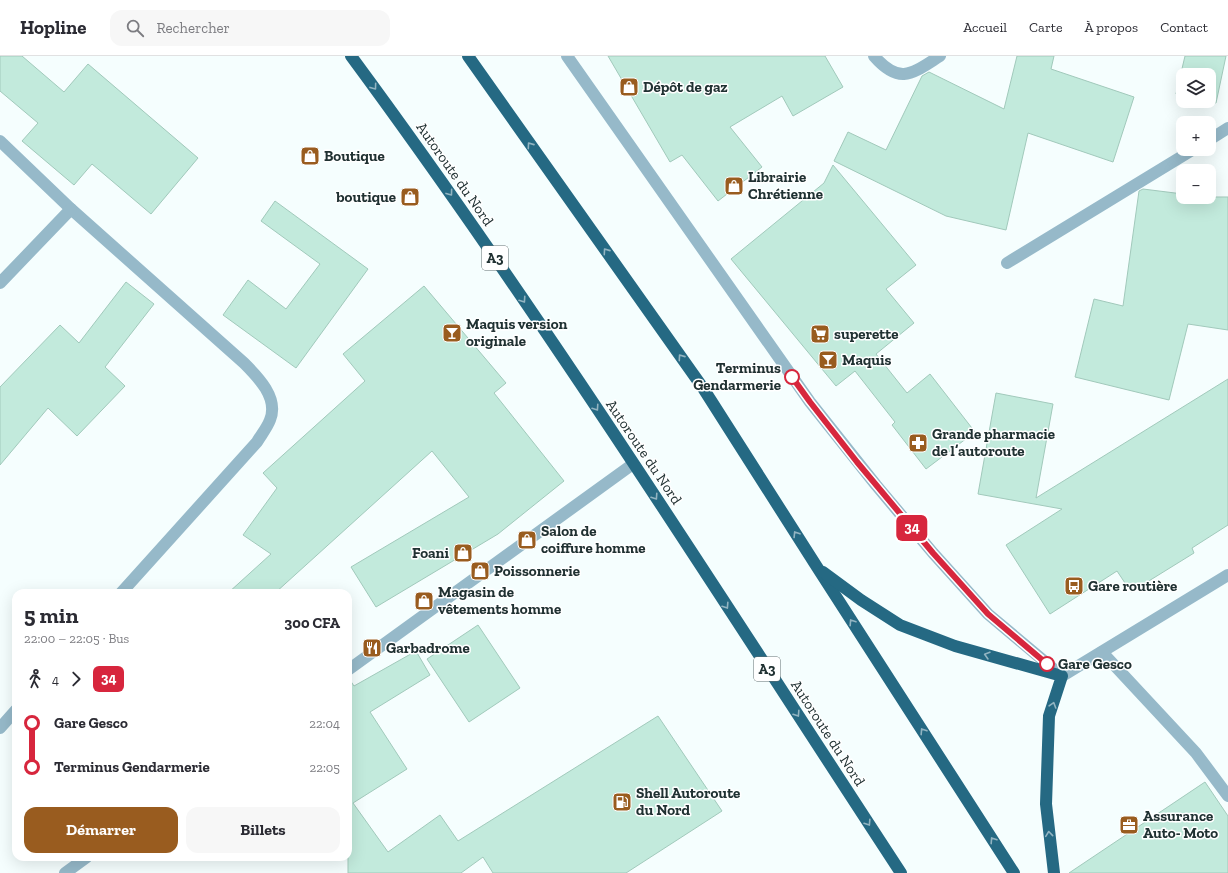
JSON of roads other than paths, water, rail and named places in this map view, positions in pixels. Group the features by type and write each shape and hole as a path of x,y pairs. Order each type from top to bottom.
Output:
{"highway":[{"name":"Autoroute du Nord","path":"351,56 471,223 633,464 900,873"},
{"path":"468,56 703,388 816,567 1014,873"},
{"path":"816,567 900,625 955,646 1062,676 1049,716 1046,804 1054,873"}],"street":[{"path":"567,56 810,402 876,485 933,553 988,614 1062,676 1228,575"},
{"path":"874,56 892,72 905,75 914,73 940,56"},
{"path":"1216,136 1228,128"},
{"path":"0,141 71,209 244,363 260,380 272,404 270,420 257,442 125,589"},
{"path":"1007,262 1182,156"},
{"path":"0,283 71,209"},
{"path":"352,667 633,464"},
{"path":"1102,652 1196,753 1228,796"},
{"path":"0,728 12,714"},
{"path":"65,873 82,861"}],"place":[{"name":"Dépôt de gaz","path":"629,87"},
{"name":"Boutique","path":"310,156"},
{"name":"Librairie Chrétienne","path":"734,186"},
{"name":"boutique","path":"410,197"},
{"name":"Maquis version originale","path":"452,333"},
{"name":"superette","path":"820,334"},
{"name":"Maquis","path":"828,360"},
{"name":"Terminus Gendarmerie","path":"792,377"},
{"name":"Grande pharmacie de l’autoroute","path":"918,443"},
{"name":"Salon de coiffure homme","path":"527,540"},
{"name":"Foani","path":"463,553"},
{"name":"Poissonnerie","path":"480,571"},
{"name":"Gare routière","path":"1074,586"},
{"name":"Magasin de vêtements homme","path":"424,601"},
{"name":"Garbadrome","path":"372,648"},
{"name":"Gare Gesco","path":"1047,664"},
{"name":"Shell Autoroute du Nord","path":"622,802"},
{"name":"Assurance Auto- Moto","path":"1129,825"}]}
